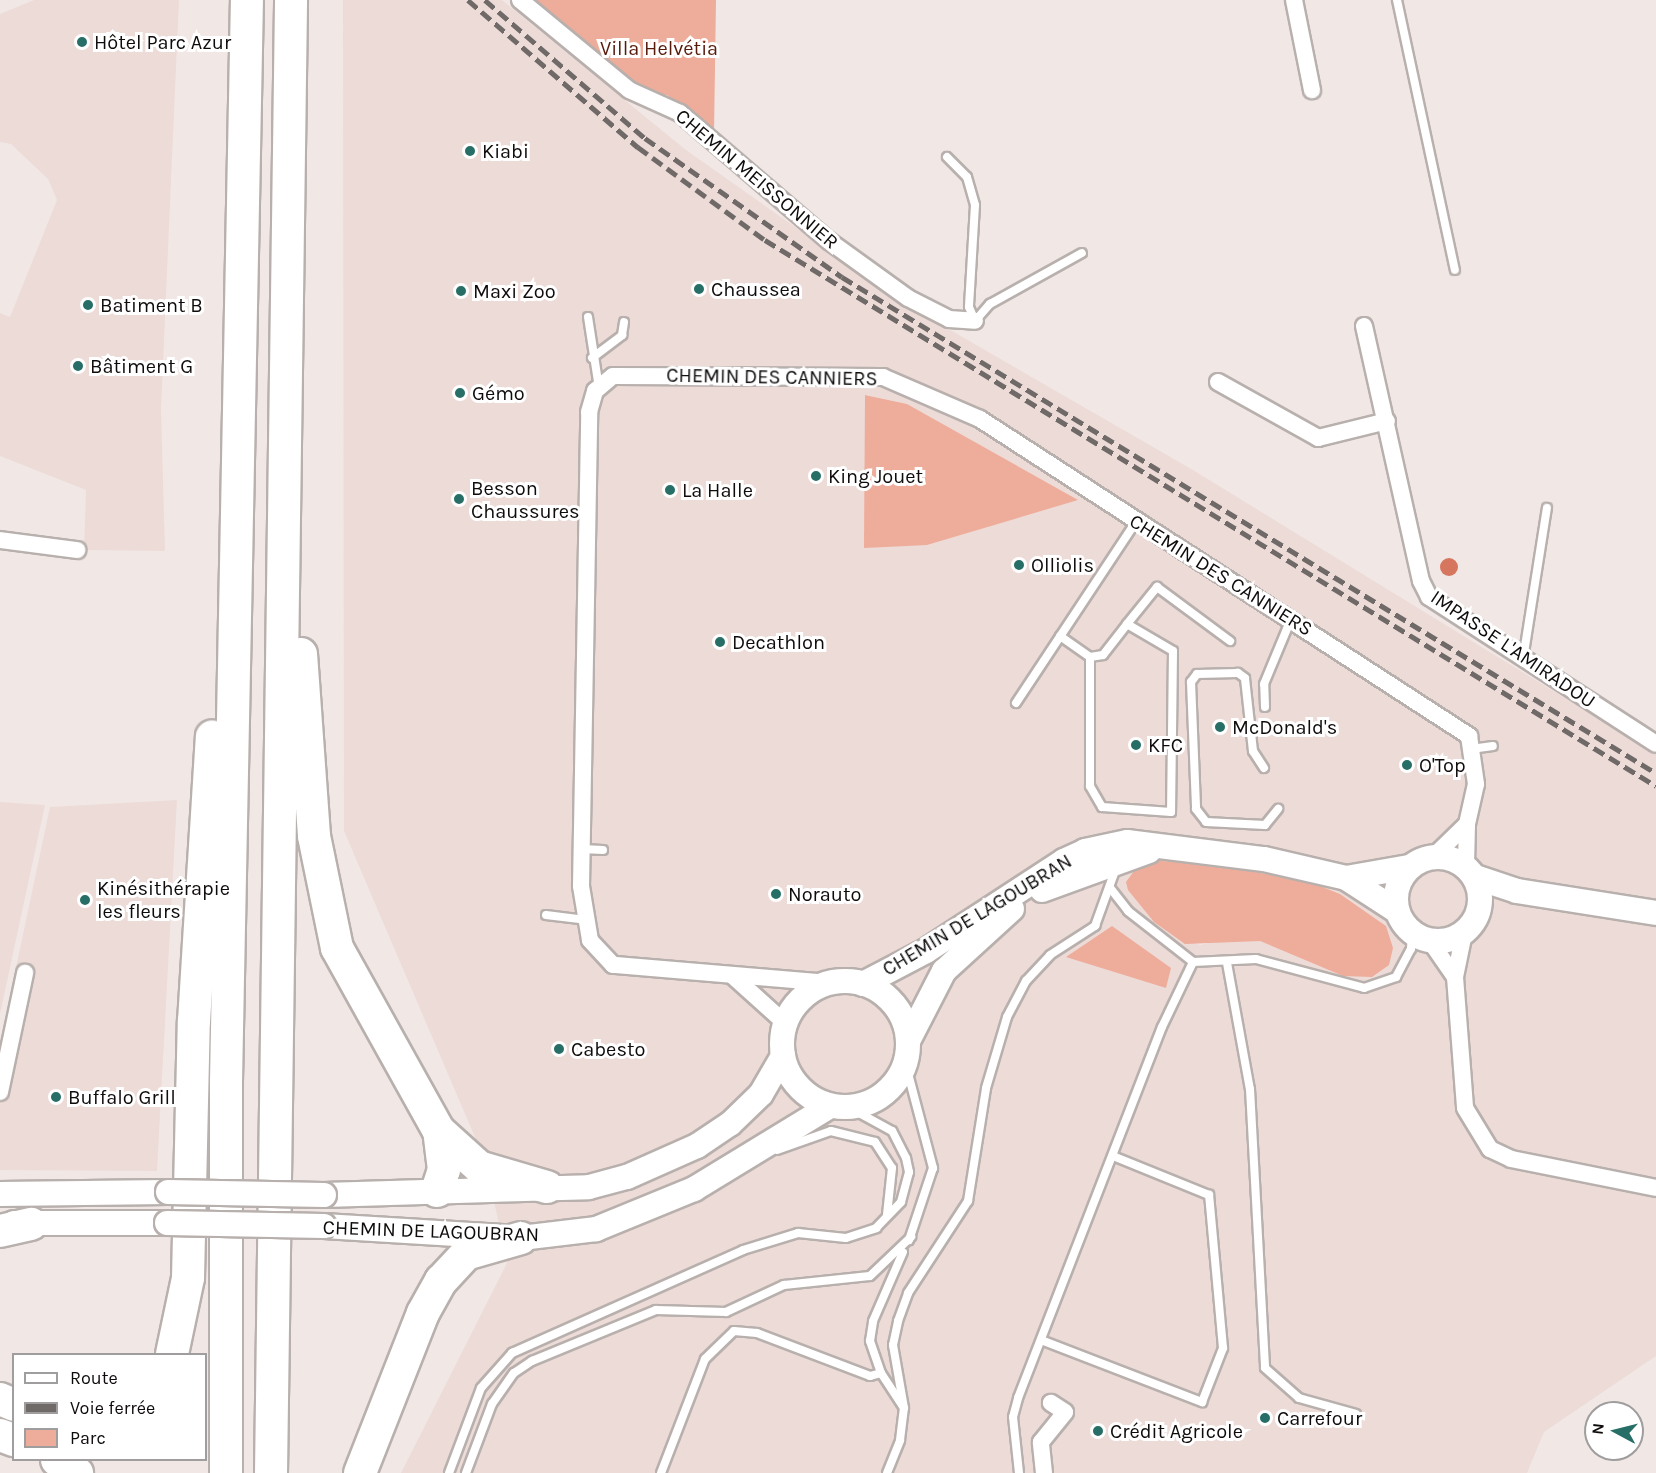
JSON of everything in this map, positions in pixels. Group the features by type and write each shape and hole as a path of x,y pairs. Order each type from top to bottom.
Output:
{"highway":[{"path":"226,1473 226,1081 247,0"},
{"path":"271,1473 291,0"},
{"path":"287,282 305,761 325,906 355,983 439,1131 479,1167 547,1187"},
{"path":"171,1353 188,1278 194,1021 215,624 239,474"},
{"path":"437,1191 444,1170 439,1131"},
{"path":"0,1231 31,1224"},
{"path":"360,1473 423,1312 441,1281 466,1254 521,1238"},
{"path":"59,1461 77,1473"}],"main road":[{"name":"CHEMIN DE LAGOUBRAN","path":"863,984 919,955 1019,886 1085,851 1127,842 1264,859 1346,878 1398,911"},
{"name":"CHEMIN DE LAGOUBRAN","path":"907,1052 929,996 963,949 1053,884 1164,846"},
{"path":"1517,891 1479,913 1464,933 1421,937 1398,911 1397,888 1410,867 1433,857 1517,891 1656,913"},
{"name":"CHEMIN DE LAGOUBRAN","path":"1346,878 1410,867"},
{"path":"1470,871 1479,913"},
{"path":"830,983 863,984 899,1012 907,1052 884,1094 839,1106 800,1087 783,1056 786,1024 810,992 830,983"},
{"name":"CHEMIN DE LAGOUBRAN","path":"0,1194 168,1192 324,1195 589,1187 627,1177 697,1146 747,1111 783,1056"},
{"name":"CHEMIN DE LAGOUBRAN","path":"0,1222 398,1228 521,1238 565,1235 626,1219 747,1157 839,1106"},
{"path":"398,1228 419,1220 437,1191"}],"street":[{"name":"CHEMIN MEISSONNIER","path":"520,0 629,90 680,113 783,204 908,298 949,319 975,321"},
{"path":"1294,0 1312,90"},
{"name":"IMPASSE L'AMIRADOU","path":"1364,326 1421,581 1429,597 1656,744"},
{"name":"CHEMIN DES CANNIERS","path":"599,388 613,376 629,375 883,377 980,419 1136,522 1449,719 1469,736 1476,784 1467,824 1470,871"},
{"path":"1218,382 1318,438 1387,421"},
{"path":"599,388 589,412 582,849 584,920 601,957 613,965 655,963 733,976 830,983"},
{"path":"0,540 77,550"},
{"path":"1433,857 1467,824"},
{"path":"1464,933 1455,977 1465,1108 1490,1149 1511,1159 1656,1188"},
{"path":"1421,937 1455,977"},
{"path":"0,1092 25,973"},
{"path":"733,976 786,1024"},
{"path":"1044,1473 1041,1442 1065,1412 1051,1403"}],"lane":[{"path":"1396,0 1455,270"},
{"path":"947,157 967,177 975,205 969,307 975,321 990,304 1082,253"},
{"path":"588,317 592,358 599,388"},
{"path":"592,358 622,334 624,322"},
{"path":"1523,660 1547,508"},
{"path":"1016,703 1136,522"},
{"path":"1060,636 1090,657 1103,656 1157,587 1230,641"},
{"path":"1265,707 1264,684 1291,619"},
{"path":"1090,657 1090,786 1102,807 1171,812 1173,651 1127,624"},
{"path":"1264,768 1253,751 1245,678 1238,673 1197,674 1191,682 1196,808 1206,822 1265,825 1278,809"},
{"path":"1471,749 1492,746"},
{"path":"582,849 603,850"},
{"path":"887,1473 900,1440 904,1408 893,1345 898,1321 908,1293 968,1201 986,1088 1007,1017 1026,981 1050,955 1095,926 1111,889 1117,861"},
{"path":"1111,889 1128,911 1193,962 1227,963 1256,959 1365,988 1396,977 1411,949 1421,937"},
{"path":"546,915 584,920"},
{"path":"1019,1473 1013,1417 1113,1156 1193,962"},
{"path":"1227,963 1250,1089 1265,1368 1299,1398 1356,1414"},
{"path":"904,1408 880,1373 870,1341 873,1321 911,1237 933,1168 907,1052"},
{"path":"448,1473 481,1388 512,1353 697,1267 798,1233 846,1238 876,1228 904,1195 906,1158 892,1131 839,1106"},
{"path":"747,1157 831,1131 860,1135 883,1151 891,1168 887,1215"},
{"path":"1041,1340 1202,1402 1223,1348 1209,1195 1113,1156"},
{"path":"466,1473 492,1404 514,1373 532,1360 656,1310 726,1312 784,1285 870,1276 890,1262 911,1237"},
{"path":"661,1473 705,1359 726,1335 742,1330 870,1376 880,1373"}],"shaded area":[{"path":"34,0 179,0 161,409 165,551 84,550 86,490 0,456 0,313 10,317 57,200 48,179 11,144 0,142 0,14"},
{"path":"343,0 502,0 686,150 900,301 1193,470 1656,754 1656,1356 1590,1401 1584,1401 1584,1405 1544,1432 1527,1473 401,1473 507,1263 486,1163 344,831","holes":["866,395 907,404 1077,500 927,545","1253,872 1308,881 1340,894 1386,926 1343,976 1260,941 1233,938 1200,945 1154,922 1145,911"]},
{"path":"1445,558 1453,558 1458,563 1456,574 1445,576 1440,571 1440,563"},
{"path":"177,800 157,1171 0,1170 0,1043 50,807"},
{"path":"0,802 45,805 0,1014"}],"green space":[{"name":"Villa Helvétia","path":"526,0 716,0 714,134 667,95 647,99"},
{"path":"865,395 907,404 1078,500 927,545 864,548"},
{"path":"1160,861 1196,862 1308,881 1340,894 1386,926 1393,948 1389,965 1372,977 1343,976 1260,941 1185,944 1154,922 1128,890 1126,882 1137,867"},
{"path":"1112,926 1171,968 1166,988 1066,957"}],"railway":[{"path":"468,0 638,147 765,240 1656,786"},
{"path":"485,0 645,138 842,277 1656,773"}],"place":[{"name":"Hôtel Parc Azur","path":"82,42"},
{"name":"Kiabi","path":"470,151"},
{"name":"Chaussea","path":"699,289"},
{"name":"Maxi Zoo","path":"461,291"},
{"name":"Batiment B","path":"88,305"},
{"name":"Bâtiment G","path":"78,366"},
{"name":"Gémo","path":"460,393"},
{"name":"King Jouet","path":"816,476"},
{"name":"La Halle","path":"670,490"},
{"name":"Besson Chaussures","path":"459,499"},
{"name":"Olliolis","path":"1019,565"},
{"name":"Decathlon","path":"720,642"},
{"name":"McDonald's","path":"1220,727"},
{"name":"KFC","path":"1136,745"},
{"name":"O'Top","path":"1407,765"},
{"name":"Norauto","path":"776,894"},
{"name":"Kinésithérapie les fleurs","path":"85,900"},
{"name":"Cabesto","path":"559,1049"},
{"name":"Buffalo Grill","path":"56,1097"},
{"name":"Carrefour","path":"1265,1418"},
{"name":"Crédit Agricole","path":"1098,1431"}]}
